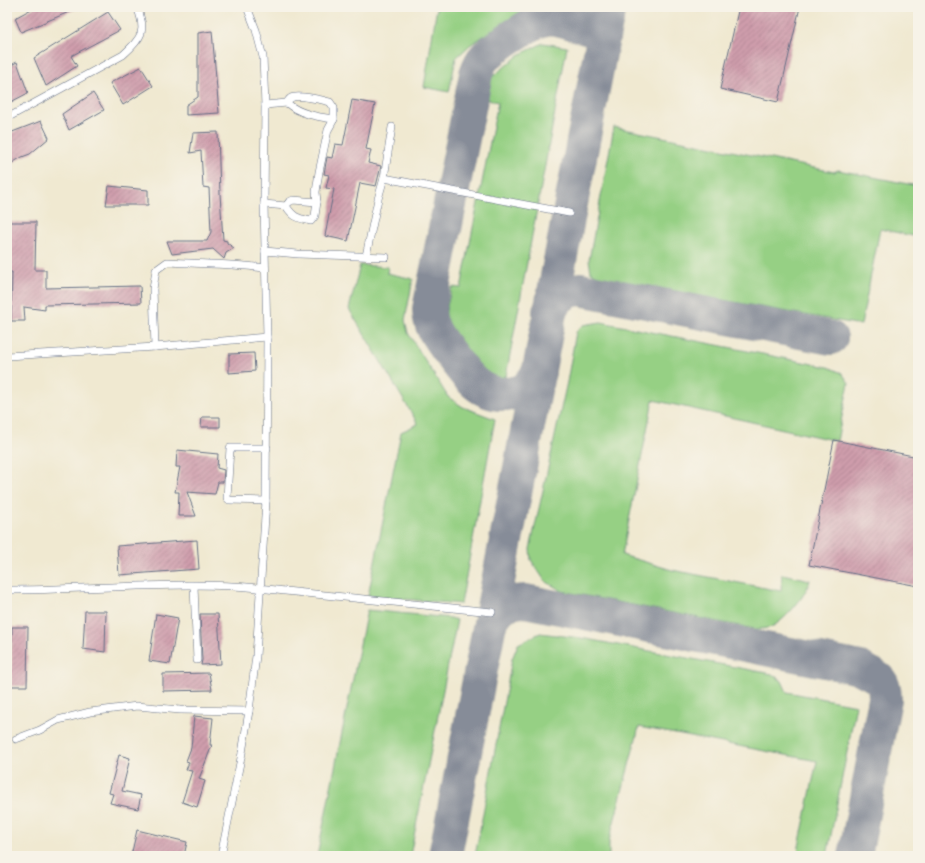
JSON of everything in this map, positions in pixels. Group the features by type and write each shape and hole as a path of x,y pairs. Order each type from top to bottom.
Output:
{"lane":[{"path":"7,118 123,55 136,44 141,33 142,19 137,7"},
{"path":"221,856 249,711 261,588 266,501 267,337 264,204 265,105 263,57 256,30 247,7"},
{"path":"286,206 290,213 295,217 311,220 315,216 319,172 328,130 334,119 334,108 330,102 295,97 291,98 287,103"},
{"path":"265,105 287,103 293,108 302,112 334,119"},
{"path":"366,256 384,178 392,127"},
{"path":"384,178 569,213"},
{"path":"286,206 293,200 317,202"},
{"path":"264,204 286,206"},
{"path":"265,250 298,254 386,257"},
{"path":"155,347 153,289 156,270 167,262 243,265 265,268"},
{"path":"7,356 155,347 267,337"},
{"path":"266,501 228,500 227,498 230,448 267,448"},
{"path":"7,590 49,590 171,585 261,588 492,612"},
{"path":"194,586 197,660"},
{"path":"16,739 40,730 58,720 90,712 137,706 180,710 249,711"}],"green space":[{"path":"437,7 530,7 526,8 470,45 456,58 449,92 424,87"},
{"path":"543,43 567,47 506,376 497,379 485,373 464,354 442,326 452,287 461,288 498,102 486,99 492,77 519,55"},
{"path":"614,127 834,172 838,170 918,186 918,237 880,229 861,325 601,278 591,272 589,260"},
{"path":"360,265 388,267 387,273 413,279 405,320 408,333 448,397 463,407 495,419 461,604 368,596 401,432 418,424 349,309"},
{"path":"601,322 828,367 842,373 849,383 837,441 653,400 622,555 672,570 781,591 782,574 810,580 805,593 795,606 784,618 773,626 755,629 562,591 545,581 531,560 530,549 567,382 576,332 583,325"},
{"path":"367,610 451,618 457,620 410,856 317,856"},
{"path":"540,633 581,638 772,674 782,681 787,692 856,705 827,856 797,856 817,761 639,727 609,841 609,856 475,856 512,659 518,644"}],"building":[{"path":"35,7 81,7 21,32 15,18"},
{"path":"739,7 800,7 778,102 720,89"},
{"path":"108,12 120,30 71,56 77,66 46,86 34,58"},
{"path":"212,31 219,113 186,115 186,105 198,97 198,33"},
{"path":"17,62 28,93 7,104 7,67"},
{"path":"141,67 153,86 123,105 110,83"},
{"path":"93,93 104,110 69,130 62,114"},
{"path":"352,100 375,104 366,149 371,150 368,163 381,166 376,186 360,183 348,241 325,236 334,189 326,188 329,175 324,174 327,157 332,158 335,144 343,145"},
{"path":"41,121 49,138 30,154 7,166 7,134"},
{"path":"218,132 223,240 227,241 227,243 234,248 226,253 224,259 213,249 172,254 167,241 207,241 211,232 209,188 203,187 201,151 190,153 193,133"},
{"path":"109,186 148,190 148,205 106,205"},
{"path":"7,222 36,222 35,270 46,270 46,288 140,286 141,303 45,305 45,310 24,307 25,321 11,321 12,272 7,272"},
{"path":"254,353 255,371 229,373 229,354"},
{"path":"202,417 220,417 220,427 201,427"},
{"path":"834,440 918,457 918,586 809,565"},
{"path":"177,450 218,454 217,468 224,470 223,482 218,482 215,494 187,492 196,516 178,516 179,492 175,492 180,467 176,467"},
{"path":"197,540 199,569 119,575 117,546"},
{"path":"85,611 106,611 105,652 83,649"},
{"path":"156,614 178,618 170,664 149,661"},
{"path":"200,614 218,614 221,664 201,665"},
{"path":"12,627 28,627 27,686 11,686"},
{"path":"209,673 212,690 163,691 163,674"},
{"path":"194,716 213,718 210,745 212,745 199,779 205,781 197,807 182,802 192,771 186,770 189,762 186,761 191,748"},
{"path":"119,755 130,758 122,791 141,795 138,809 110,803 113,794 109,793"},
{"path":"137,830 187,842 184,856 131,856"}],"taxiway":[{"path":"445,856 609,7"},
{"path":"539,372 525,389 515,393 496,393 480,387 467,376 439,339 433,328 429,316 429,309 476,74 481,61 504,42 540,21 552,19 592,28 601,25 607,19"},
{"path":"549,312 555,303 565,293 580,289 831,338"},
{"path":"490,624 496,613 503,606 525,601 860,668 875,676 882,682 885,692 885,699 855,856"}]}
